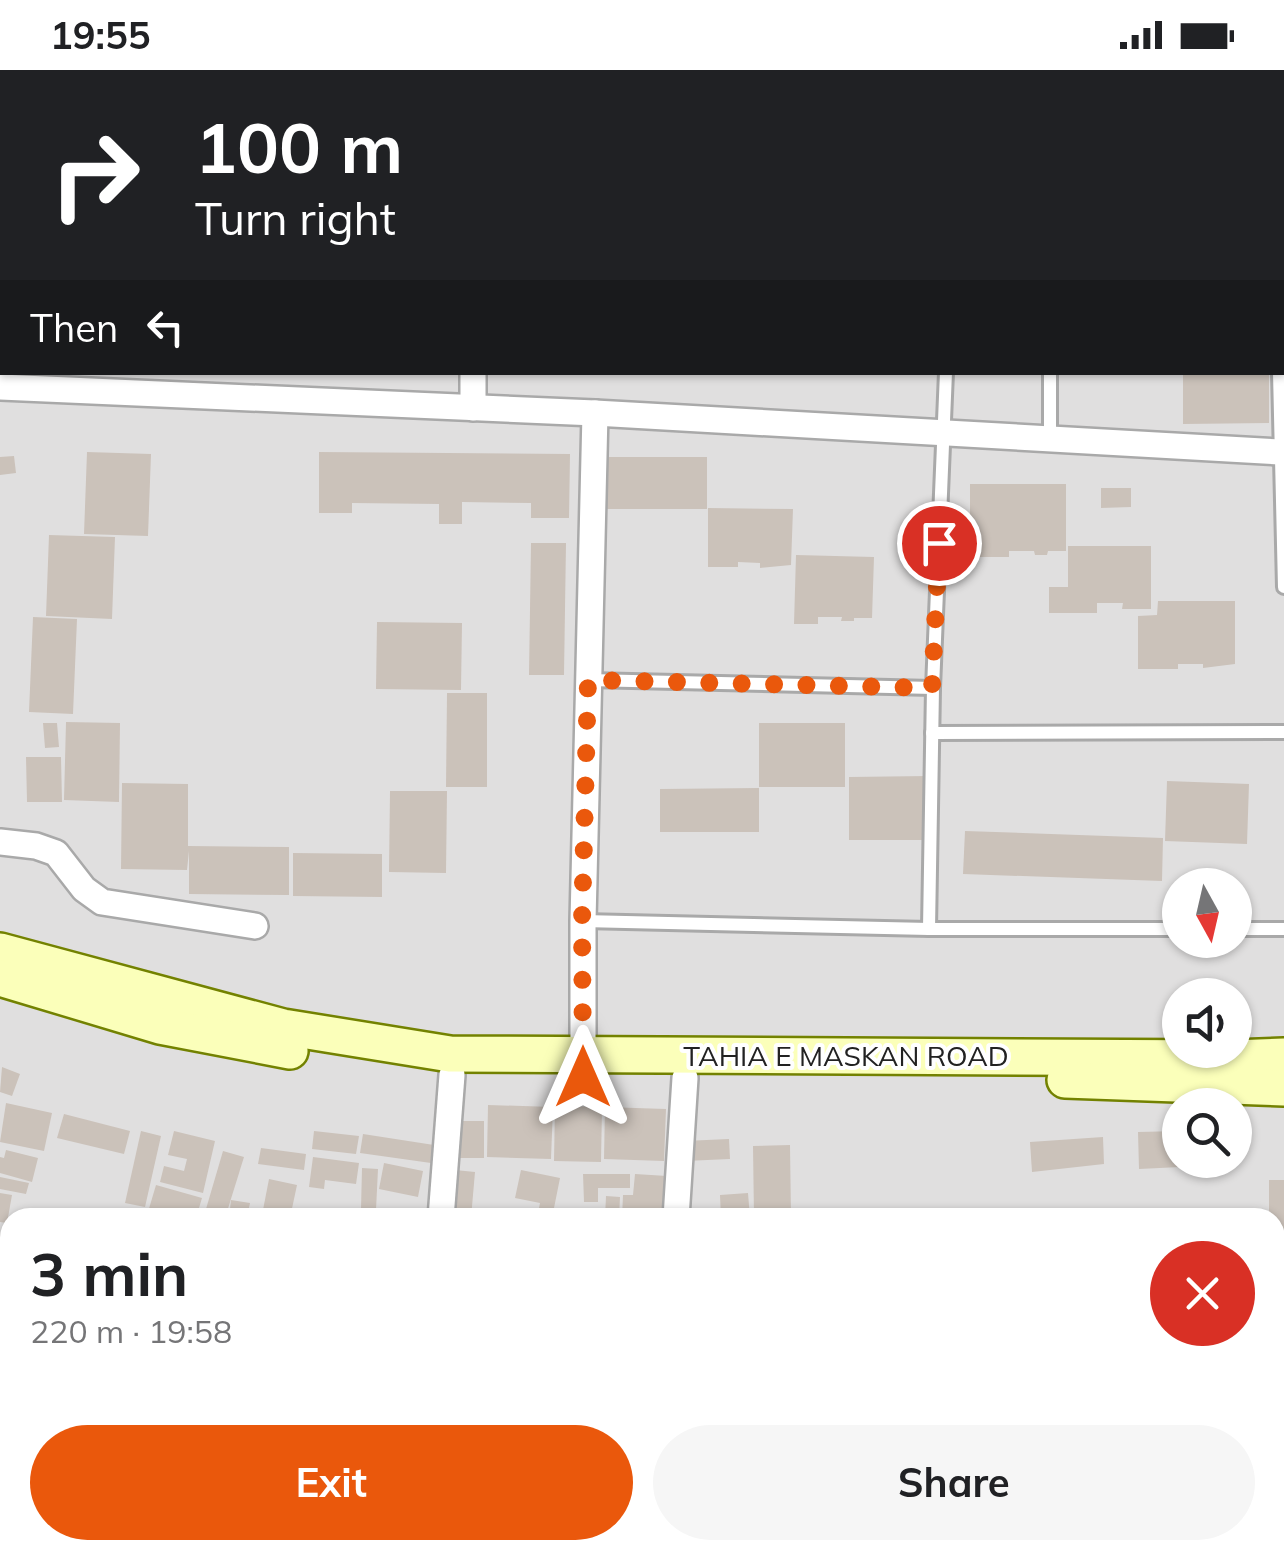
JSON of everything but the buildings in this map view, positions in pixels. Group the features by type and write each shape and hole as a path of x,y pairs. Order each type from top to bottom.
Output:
{"main road":[{"name":"TAHIA E MASKAN ROAD","path":"0,951 283,1028 450,1054 685,1078 1058,1080 1284,1088"},
{"name":"TAHIA E MASKAN ROAD","path":"0,978 160,1026 348,1062 452,1075 583,1066 1284,1056"}],"street":[{"path":"473,375 473,408"},
{"path":"0,388 595,414 1280,452"},
{"path":"583,1066 582,921 595,414"},
{"path":"0,842 36,846 56,853 84,889 102,902 256,926"},
{"path":"441,1208 452,1075"},
{"path":"677,1208 685,1078"}],"lane":[{"path":"930,929 932,688 946,375"},
{"path":"1050,375 1050,438"},
{"path":"1278,375 1284,587"},
{"path":"588,680 932,688"},
{"path":"932,733 1284,732"},
{"path":"582,921 930,929 1162,929"},
{"path":"1252,929 1284,930"}],"shaded area":[{"path":"0,375 1284,375 1284,1208 0,1208"}],"route":[{"path":"583,1077 588,680 932,688 939,543"}]}
